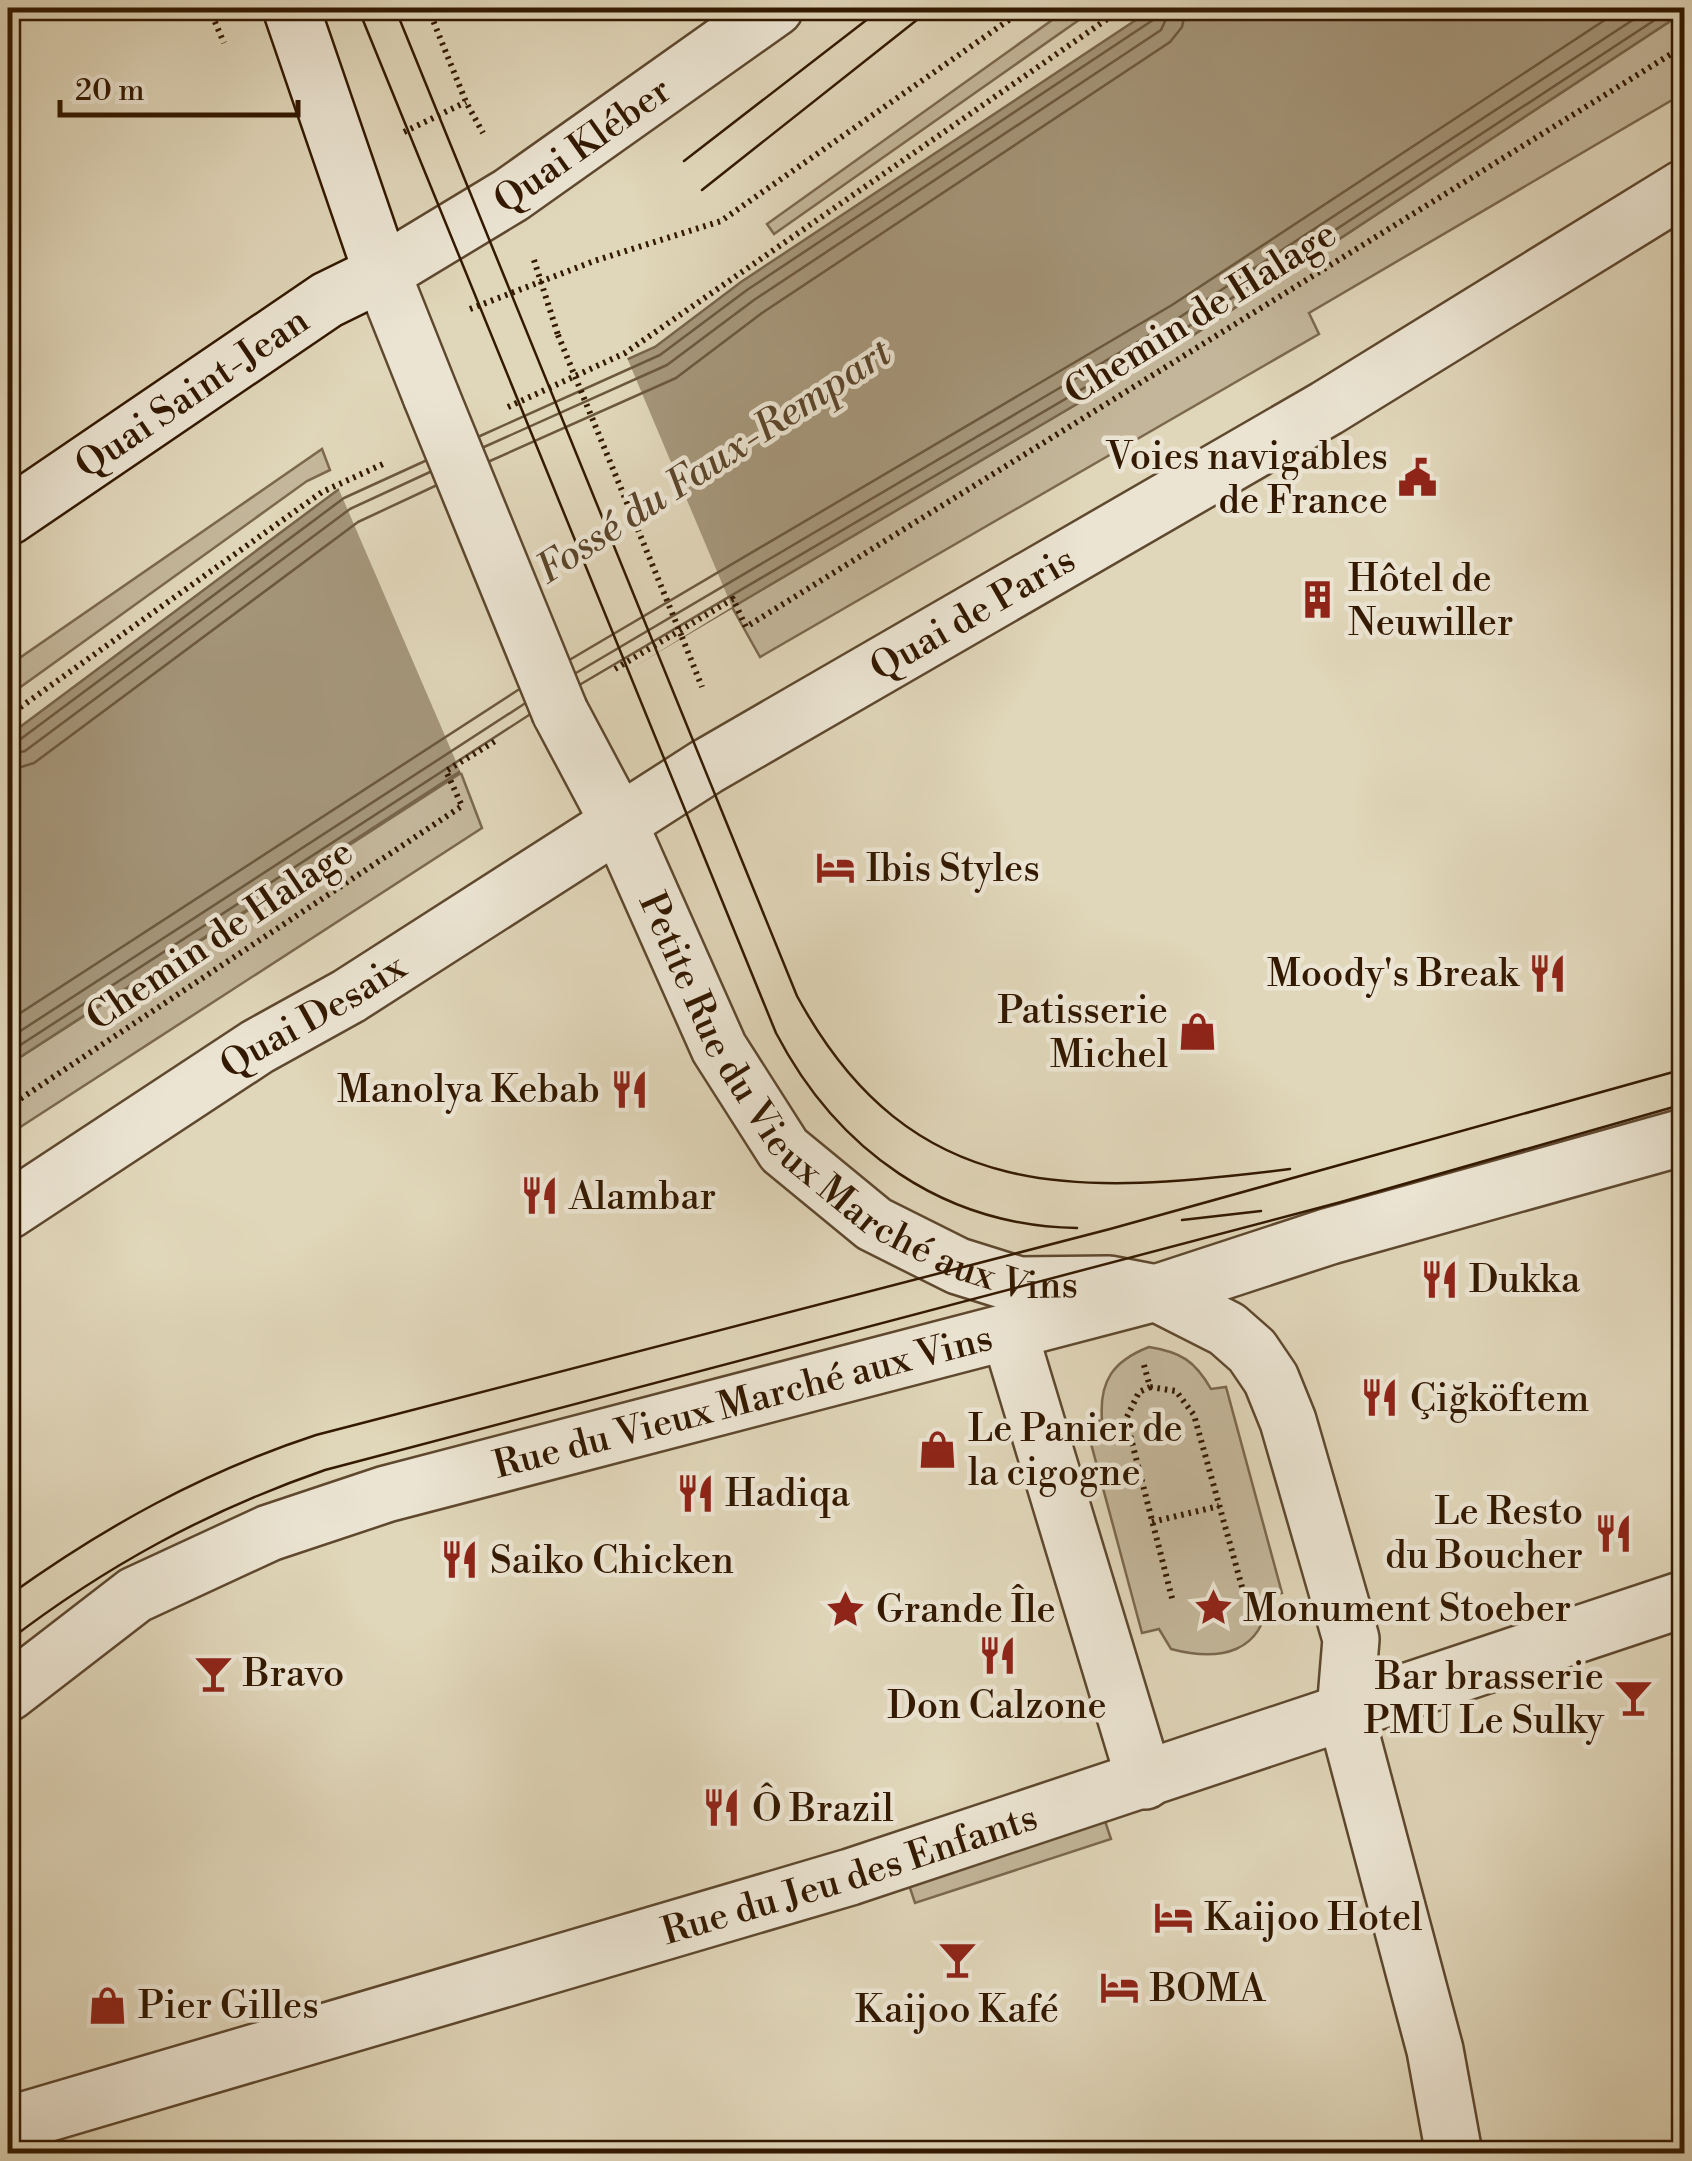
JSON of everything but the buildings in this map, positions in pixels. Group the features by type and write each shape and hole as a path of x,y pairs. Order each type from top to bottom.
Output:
{"street":[{"name":"Petite Rue du Vieux Marché aux Vins","path":"290,8 405,336 560,712 618,821 719,1048 784,1150 874,1224 958,1266 1019,1285 1109,1284 1156,1293"},
{"name":"Quai Kléber","path":"382,273 527,184 775,8"},
{"name":"Quai de Paris","path":"618,821 1327,408 1684,188"},
{"name":"Quai Saint-Jean","path":"8,516 327,300 382,273"},
{"name":"Quai Desaix","path":"8,1211 257,1047 348,996 618,821"},
{"name":"Rue du Vieux Marché aux Vins","path":"8,1693 135,1595 270,1533 386,1494 1156,1293 1330,1236 1684,1137"},
{"path":"1156,1293 1227,1329 1252,1351 1271,1379 1288,1421 1352,1639 1345,1712 1434,2050 1454,2154"},
{"path":"1010,1332 1145,1781"},
{"name":"Rue du Jeu des Enfants","path":"8,2125 850,1876 1684,1599"}],"path":[{"path":"405,336 594,261 721,222 1026,8"},
{"path":"625,353 1123,8"},
{"name":"Chemin de Halage","path":"746,627 1684,46"},
{"path":"558,335 682,637"},
{"path":"8,716 322,492"},
{"name":"Chemin de Halage","path":"8,1107 462,806"},
{"path":"1140,1351 1150,1387"},
{"path":"1173,1602 1126,1419 1139,1392 1150,1387 1176,1391 1188,1402 1242,1587"},
{"path":"1152,1522 1219,1506"}],"shaded area":[{"path":"1069,8 1096,8 774,234 767,224"},
{"path":"1684,12 1684,93 1309,313 1319,334 760,657 732,607 1192,336"},
{"path":"322,449 330,470 307,481 8,696 8,666"},
{"path":"461,773 482,828 8,1135 8,1065"},
{"path":"1149,1347 1186,1359 1211,1389 1226,1387 1282,1593 1268,1598 1258,1631 1248,1642 1222,1653 1171,1649 1159,1629 1142,1633 1086,1425 1102,1420 1103,1394 1111,1374 1126,1359"},
{"path":"1105,1821 1111,1839 915,1903 909,1885"}],"water":[{"name":"Fossé du Faux-Rempart","path":"1154,8 1684,8 1684,12 1192,336 516,735 8,1065 8,736 339,489 655,347 741,282"}],"pier":[{"path":"625,353 732,607 461,773 337,485"}],"tram line":[{"path":"358,8 776,1033 830,1113 899,1174 982,1213 1028,1224 1077,1228"},
{"path":"395,8 797,996 843,1065 893,1116 948,1151 1008,1172 1072,1182 1140,1183 1290,1169"},
{"path":"684,161 882,8"},
{"path":"702,190 932,8"},
{"path":"8,1596 118,1524 194,1484 316,1435 1110,1229 1684,1069"},
{"path":"8,1641 82,1588 159,1543 239,1503 325,1470 1341,1202 1684,1104"},
{"path":"1182,1220 1261,1211"}],"place":[{"name":"Voies navigables de France","path":"1418,478"},
{"name":"Hôtel de Neuwiller","path":"1318,600"},
{"name":"Ibis Styles","path":"836,868"},
{"name":"Moody's Break","path":"1548,973"},
{"name":"Patisserie Michel","path":"1198,1032"},
{"name":"Manolya Kebab","path":"630,1089"},
{"name":"Alambar","path":"539,1196"},
{"name":"Dukka","path":"1439,1279"},
{"name":"Çiğköftem","path":"1380,1398"},
{"name":"Le Panier de la cigogne","path":"938,1450"},
{"name":"Hadiqa","path":"695,1493"},
{"name":"Le Resto du Boucher","path":"1613,1533"},
{"name":"Saiko Chicken","path":"460,1560"},
{"name":"Monument Stoeber","path":"1213,1608"},
{"name":"Grande Île","path":"846,1609"},
{"name":"Don Calzone","path":"997,1656"},
{"name":"Bravo","path":"213,1673"},
{"name":"Bar brasserie PMU Le Sulky","path":"1634,1698"},
{"name":"Ô Brazil","path":"722,1808"},
{"name":"Kaijoo Hotel","path":"1174,1917"},
{"name":"Kaijoo Kafé","path":"957,1960"},
{"name":"BOMA","path":"1120,1988"},
{"name":"Pier Gilles","path":"108,2005"}]}
